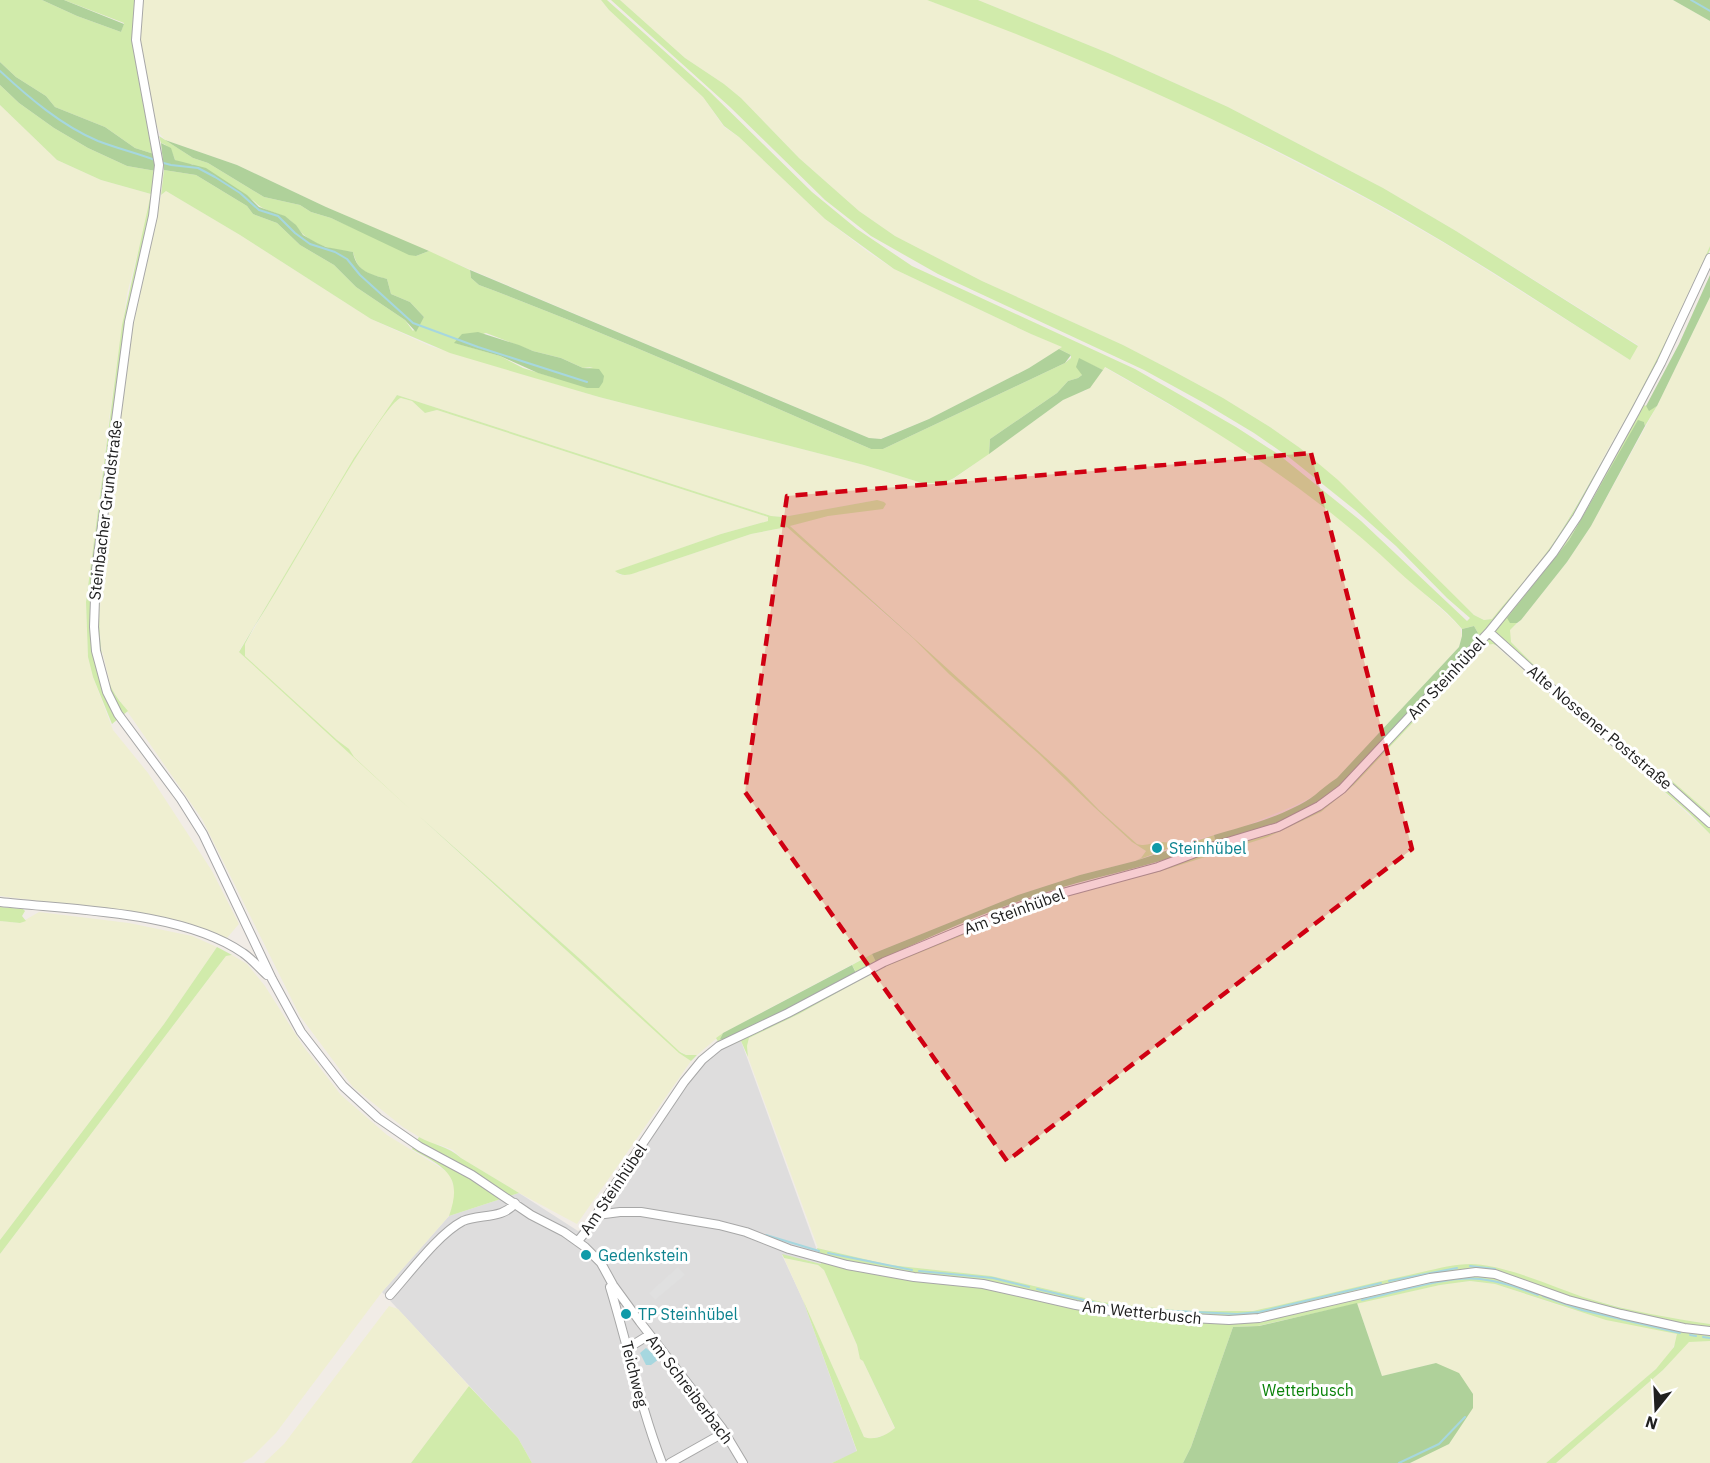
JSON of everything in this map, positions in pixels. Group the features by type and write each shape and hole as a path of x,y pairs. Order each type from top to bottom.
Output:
{"street":[{"name":"Steinbacher Grundstraße","path":"139,0 136,40 159,165 153,216 129,322 96,571 94,627 96,651 107,692 118,714 181,799 203,834 272,979 301,1032 343,1086 386,1124 420,1147 472,1175 506,1197"},
{"name":"Am Steinhübel","path":"578,1241 684,1082 702,1060 720,1046 884,962 1002,913 1066,891 1158,867 1299,818 1342,789 1489,632 1553,553 1577,517 1661,363 1710,258"},
{"name":"Alte Nossener Poststraße","path":"1489,632 1586,719 1663,781 1710,823"},
{"path":"0,902 142,917 184,927 218,939 243,953 272,979"},
{"path":"243,953 254,942"},
{"name":"Am Schreiberbach","path":"506,1197 531,1215 578,1241 601,1263 613,1286 725,1432 742,1463"},
{"path":"390,1294 443,1236 463,1221 508,1211 515,1203"},
{"name":"Am Wetterbusch","path":"597,1215 641,1212 719,1225 746,1232 789,1249 847,1265 914,1277 983,1284 1076,1305 1135,1315 1220,1320 1259,1318 1430,1278 1476,1272 1495,1274 1596,1308 1684,1328 1710,1331"},
{"name":"Teichweg","path":"613,1286 610,1287 649,1430 662,1463"},
{"path":"628,1348 649,1335"},
{"path":"670,1463 725,1432"}],"highlighted area":[{"path":"1311,453 1412,849 1007,1161 745,792 787,496"}],"shaded area":[{"path":"741,1041 822,1264 782,1255 803,1300 857,1452 832,1463 532,1463 518,1438 382,1292 449,1216 519,1193 578,1231 586,1227 681,1080 688,1084 715,1052"},
{"path":"678,1267 685,1275 655,1300 649,1293"}],"green space":[{"path":"0,0 42,0 121,32 124,23 64,0 136,0 133,19 135,58 154,154 135,148 105,127 55,107 46,96 16,77 0,62"},
{"path":"42,0 64,0 124,24 121,32"},
{"path":"143,0 601,0 703,97 724,127 739,137 825,219 868,252 894,269 1063,347 1029,368 929,419 880,439 869,438 443,258 237,165 165,140 154,119 139,36"},
{"path":"601,0 607,0 709,91 812,192 857,229 912,266 1135,369 1236,427 1278,454 1361,521 1467,621 1470,618 1396,546 1290,458 1254,433 1144,370 938,274 871,236 825,200 730,107 611,0 620,0 685,58 741,98 799,158 859,211 895,236 982,281 1123,345 1175,372 1223,398 1300,448 1338,480 1474,615 1484,620 1492,619 1525,580 1568,520 1638,395 1710,246 1638,401 1649,410 1657,406 1595,494 1569,540 1535,584 1510,623 1517,623 1510,630 1511,642 1544,675 1710,814 1710,834 1688,812 1497,646 1486,645 1354,785 1321,812 1268,837 1158,872 1056,898 1020,912 880,969 799,1014 749,1038 748,1057 741,1041 722,1049 716,1038 723,1033 720,1039 856,972 852,965 872,954 876,962 1037,895 1156,864 1197,845 1196,841 1214,835 1215,840 1317,803 1340,785 1360,764 1478,633 1474,626 1462,629 1364,540 1294,485 1183,412 1105,367 1103,370 1079,359 1082,375 1068,381 1057,393 990,439 989,454 944,483 922,483 864,465 599,397 450,353 371,319 240,235 166,191 161,195 164,170 196,175 247,206 253,214 277,223 300,245 334,265 356,287 405,320 413,331 424,317 410,302 391,294 387,279 365,272 355,259 353,252 334,249 315,242 304,235 287,218 261,207 192,164 183,164 175,160 170,150 161,143 159,136 193,158 208,163 264,197 300,205 311,212 331,218 416,256 429,251 470,270 471,278 479,285 627,344 871,449 883,449 1065,363 1071,358 1071,355 1059,349 1062,347 894,269 825,219 739,137 724,126 703,97","holes":["486,333 533,351 561,358 583,368 593,367 555,378 523,368 500,356 455,343"]},
{"path":"620,0 927,0 1004,28 1101,68 1221,123 1376,204 1449,246 1630,360 1638,345 1383,188 1228,107 1108,53 978,0 1673,0 1710,21 1710,246 1663,348 1571,514 1544,557 1510,599 1492,619 1484,620 1474,615 1300,448 1223,398 1175,372 1123,345 982,281 895,236 859,211 799,158 741,98 685,58"},
{"path":"927,0 978,0 1108,53 1228,107 1383,188 1456,231 1638,346 1630,360 1408,221 1322,174 1212,119 1099,68"},
{"path":"1673,0 1710,0 1710,21"},
{"path":"0,62 16,77 46,96 55,107 105,127 135,148 154,154 156,171 127,166 88,148 54,128 19,103 0,85"},
{"path":"0,85 19,103 54,128 88,148 127,166 156,171 154,194 125,322 91,600 91,628 98,675 104,695 118,719 112,724 93,677 88,657 86,602 122,325 151,194 101,180 57,160 0,105"},
{"path":"0,105 57,160 101,180 151,194 127,294 110,412 86,602 88,657 113,730 148,773 212,871 239,924 226,939 112,910 0,896"},
{"path":"165,140 237,165 326,207 429,251 416,256 409,255 300,205 264,197"},
{"path":"161,143 171,148 175,160 206,168 247,195 259,207 285,216 303,235 317,243 353,252 361,268 387,279 391,294 410,302 424,317 416,332 405,320 356,287 334,265 300,245 277,223 253,214 247,206 196,175 164,170"},
{"path":"166,191 240,235 371,319 430,346 599,397 864,465 922,483 944,483 955,478 1063,400 1076,392 1085,391 1104,367 1216,432 1304,490 1351,527 1460,627 1462,636 1459,647 1337,778 1314,796 1243,827 1179,844 1164,842 1144,846 1137,844 1051,764 1132,842 1146,851 1141,858 1018,895 872,954 723,1033 697,1055 686,1055 678,1050 691,1061 577,1224 519,1193 461,1158 453,1150 429,1143 403,1127 353,1087 300,1016 202,819 111,688 101,646 99,622 103,568 132,322 161,195","holes":["397,395 771,516 783,517 877,500 790,526 810,544 787,527 751,534 644,570 620,575 616,571 721,534 768,521 768,517 437,410 425,413 412,401 401,398 392,403 346,474","329,502 245,644 245,656 260,670 239,651","823,555 914,639 874,605","420,817 580,959 647,1023"]},
{"path":"470,270 869,438 881,439 929,419 1029,368 1059,349 1071,355 1065,363 883,449 871,449 627,344 479,285 471,278"},
{"path":"1710,275 1710,297 1657,406 1649,411 1646,406 1679,344"},
{"path":"1710,297 1710,814 1544,675 1511,642 1510,630 1521,620 1567,562 1591,526 1657,406"},
{"path":"478,332 561,358 583,368 599,369 604,376 603,382 599,388 587,388 538,373 500,356 454,343 462,334"},
{"path":"1079,358 1103,370 1090,388 1063,400 989,454 990,439 1057,393 1068,381 1082,375 1076,367"},
{"path":"397,395 771,516 783,517 877,500 884,502 886,504 883,509 828,516 790,526 1067,777 1137,844 1186,842 1135,861 1141,858 1146,851 1132,842 914,639 787,527 751,534 632,574 622,575 615,571 721,534 768,521 768,517 437,410 425,413 412,401 401,398 390,408 352,464 254,627 245,644 245,656 349,749 354,757 411,810 239,652 354,458"},
{"path":"1638,420 1644,422 1645,426 1591,526 1567,562 1521,620 1517,623 1510,623 1507,618 1569,540"},
{"path":"116,446 118,446 105,536 99,604 104,665 112,689 128,711 123,715 104,673 97,628 101,560"},
{"path":"1474,626 1478,633 1472,645 1340,785 1317,803 1289,819 1221,841 1215,840 1214,835 1266,819 1304,802 1337,778 1459,647 1462,629"},
{"path":"1493,644 1631,762 1710,834 1710,1324 1655,1316 1590,1299 1487,1266 1471,1264 1253,1311 1184,1311 1102,1302 991,1276 890,1265 818,1248 748,1057 749,1038 799,1014 880,969 1056,898 1268,837 1321,812 1354,785 1486,645"},
{"path":"419,816 580,959 680,1052 686,1055 697,1055 691,1061 679,1053"},
{"path":"1196,841 1195,850 1016,902 955,926 876,962 872,954 1018,895"},
{"path":"0,907 23,909 25,911 22,916 26,921 20,923 0,921"},
{"path":"39,912 129,923 192,936 217,947 164,1024 0,1240 0,921 20,923"},
{"path":"217,947 232,955 226,956 0,1254 0,1240 164,1024"},
{"path":"232,955 247,964 265,986 303,1046 341,1095 387,1135 449,1173 454,1187 454,1202 449,1216 382,1292 276,1433 252,1457 242,1463 0,1463 0,1254 226,956"},
{"path":"852,965 856,973 727,1039 720,1039 723,1033"},
{"path":"419,1137 451,1151 519,1193 449,1216 453,1202 452,1181 442,1167 412,1149"},
{"path":"817,1248 890,1265 991,1276 1102,1302 1184,1311 1253,1311 1448,1266 1485,1265 1619,1307 1710,1324 1710,1341 1689,1342 1663,1370 1556,1463 1546,1463 1656,1369 1674,1347 1677,1334 1606,1320 1495,1284 1470,1281 1440,1285 1258,1326 1233,1327 1191,1447 1183,1463 832,1463 857,1451 803,1300 864,1437 880,1437 895,1428 860,1359 857,1345 824,1270 818,1265 784,1258 782,1254 821,1264"},
{"path":"784,1258 818,1265 824,1270 857,1345 860,1358 895,1429 889,1434 870,1439 864,1437"},
{"path":"1470,1281 1495,1284 1573,1310 1677,1334 1677,1339 1670,1354 1656,1369 1546,1463 1410,1463 1449,1443 1436,1363 1382,1376 1357,1303 1440,1285"},
{"name":"Wetterbusch","path":"1357,1303 1382,1376 1436,1363 1459,1373 1473,1394 1473,1408 1449,1444 1410,1463 1183,1463 1191,1447 1233,1327 1259,1326"},
{"path":"389,1306 398,1309 469,1386 411,1463 264,1463 284,1444"},
{"path":"1689,1341 1710,1341 1710,1463 1556,1463 1663,1370"},
{"path":"469,1386 518,1438 532,1463 411,1463"}],"water":[{"path":"646,1348 659,1359 651,1365 646,1365 640,1353"}],"waterway":[{"path":"1691,0 1710,11"},
{"path":"0,71 34,101 71,127 98,141 155,160"},
{"path":"160,162 198,168 240,193 259,210 278,216 310,244 335,252 347,259 360,275 413,323 478,347 587,382"},
{"path":"766,1235 819,1251"},
{"path":"828,1253 912,1270"},
{"path":"1470,1266 1495,1269"},
{"path":"1389,1281 1457,1268"},
{"path":"919,1271 993,1278 1029,1287"},
{"path":"1362,1300 1421,1285 1467,1278 1495,1281 1538,1295"},
{"path":"1037,1289 1105,1305 1237,1314 1259,1312 1381,1283"},
{"path":"1543,1296 1582,1310 1680,1333"},
{"path":"1690,1335 1696,1336"},
{"path":"1703,1337 1710,1338"},
{"path":"1399,1463 1439,1444 1465,1417"}],"place":[{"name":"Steinhübel","path":"1157,848"},
{"name":"Gedenkstein","path":"586,1255"},
{"name":"TP Steinhübel","path":"626,1314"}]}
